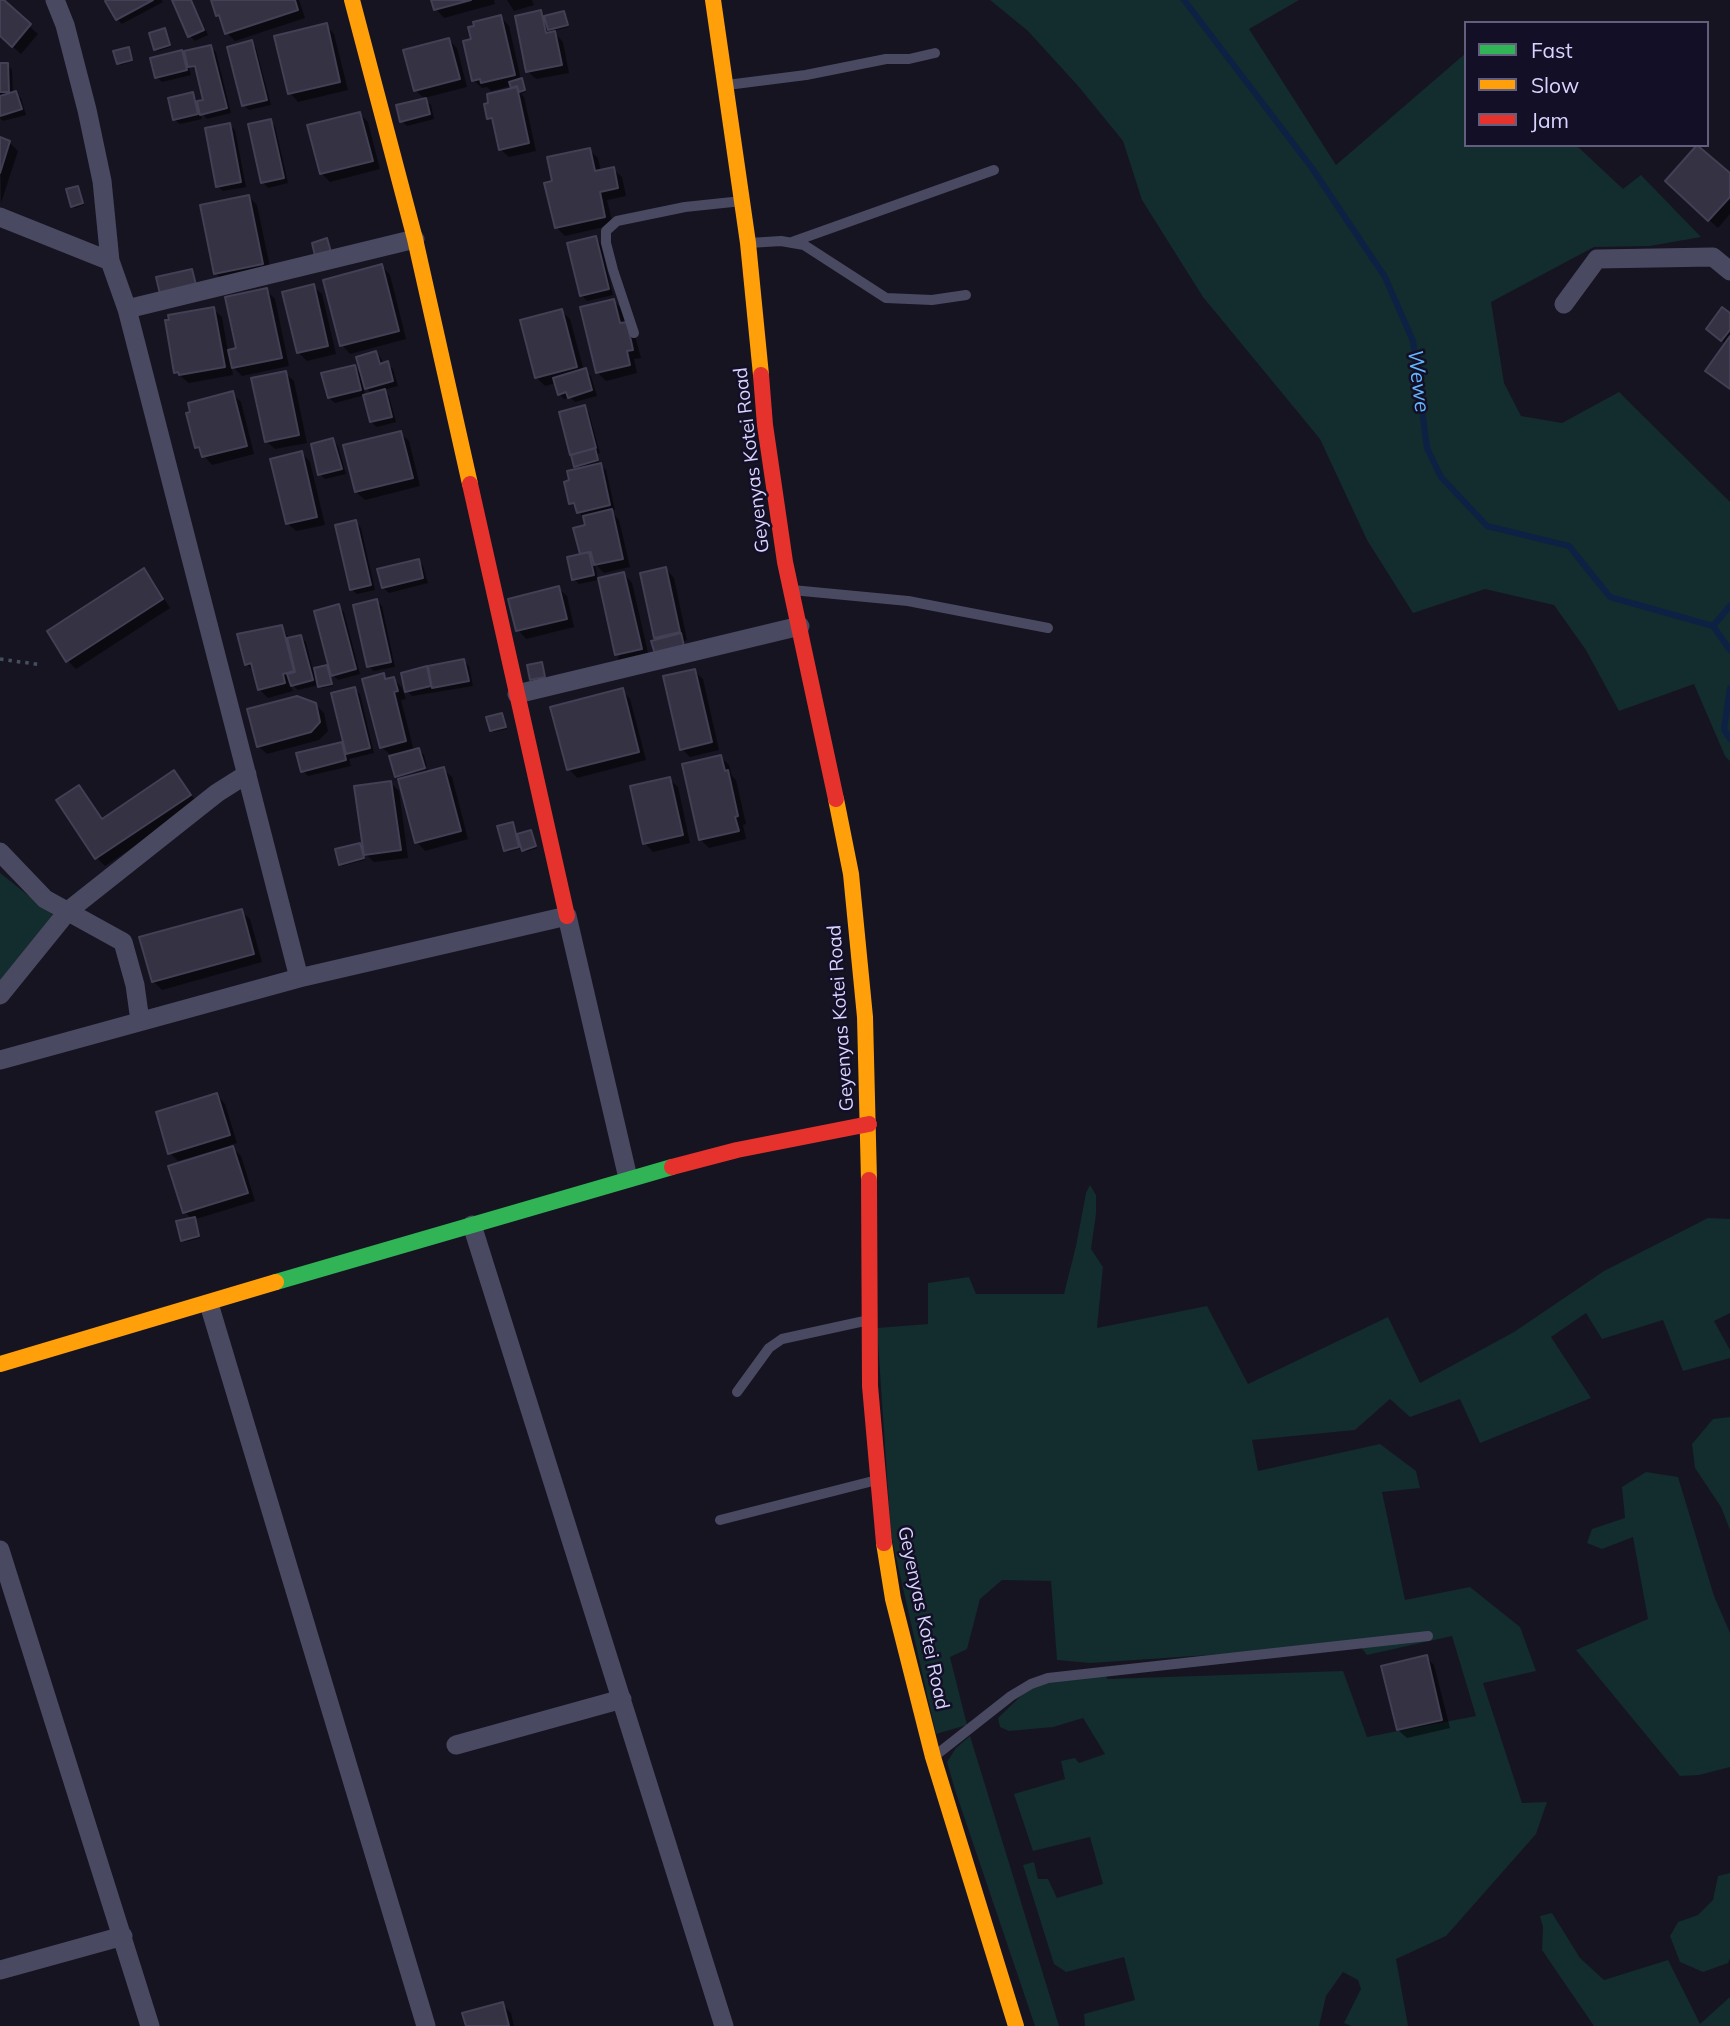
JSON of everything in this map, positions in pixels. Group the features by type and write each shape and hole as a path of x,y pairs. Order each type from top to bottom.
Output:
{"street":[{"path":"55,0 65,24 102,181 110,261 127,309 299,978"},
{"path":"352,0 415,239 628,1178"},
{"name":"Geyenyas Kotei Road","path":"713,0 743,201 758,328 765,425 791,589 852,874 865,1017 869,1124 870,1386 879,1513 891,1587 933,1757 1016,2026"},
{"path":"0,217 110,261"},
{"path":"127,309 415,239"},
{"path":"1564,304 1597,259 1713,257 1730,271"},
{"path":"517,694 800,626"},
{"path":"0,995 68,911 217,793 247,774"},
{"path":"0,852 46,899 123,942 135,985 140,1021"},
{"path":"0,1060 299,978 567,916"},
{"path":"0,1364 628,1178 737,1150 869,1124"},
{"path":"472,1225 724,2026"},
{"path":"209,1304 426,2026"},
{"path":"0,1550 150,2026"},
{"path":"456,1745 622,1699"},
{"path":"0,1970 123,1936"}],"lane":[{"path":"726,85 806,75 935,53"},
{"path":"791,243 994,170"},
{"path":"634,333 613,270 606,243 607,230 617,221 685,207 743,201"},
{"path":"748,243 781,241 804,245 886,298 932,300 966,295"},
{"path":"791,589 908,601 1048,628"},
{"path":"737,1392 769,1348 782,1339 869,1320"},
{"path":"720,1520 878,1480"},
{"path":"933,1757 1011,1696 1048,1678 1428,1636"}],"path":[{"path":"0,659 42,666"}],"green space":[{"path":"990,0 1299,0 1249,29 1336,165 1464,55 1464,147 1578,147 1623,189 1641,175 1701,237 1650,246 1594,247 1491,302 1504,383 1521,416 1562,423 1619,392 1730,502 1730,761 1725,756 1694,684 1619,711 1586,650 1554,605 1485,589 1413,613 1367,540 1320,439 1203,297 1142,200 1123,141 1028,31"},
{"path":"0,873 53,915 0,982"},
{"path":"1090,1185 1096,1195 1091,1249 1103,1267 1097,1328 1207,1306 1248,1384 1388,1317 1420,1383 1514,1332 1604,1271 1708,1218 1730,1219 1730,1313 1714,1321 1730,1350 1730,1358 1683,1371 1663,1320 1602,1339 1586,1313 1551,1337 1591,1398 1480,1443 1460,1399 1410,1417 1390,1399 1355,1430 1252,1440 1258,1471 1380,1444 1416,1471 1420,1488 1382,1492 1405,1600 1470,1587 1520,1627 1536,1671 1483,1683 1522,1803 1547,1802 1536,1834 1446,1936 1396,1959 1408,2026 1351,2026 1344,2023 1361,1989 1358,1980 1343,1972 1326,1996 1319,2026 1085,2026 1084,2014 1135,2000 1124,1957 1066,1972 1054,1964 1023,1865 1034,1862 1038,1879 1048,1879 1057,1898 1103,1884 1090,1837 1033,1851 1014,1794 1065,1779 1061,1761 1075,1758 1079,1763 1105,1754 1083,1718 1053,1727 1009,1731 1000,1727 998,1718 1029,1688 1047,1682 1103,1674 1108,1679 1343,1671 1367,1737 1476,1716 1452,1636 1367,1655 1359,1645 1090,1663 1057,1660 1051,1581 1002,1580 980,1599 967,1649 950,1657 967,1725 936,1734 891,1535 877,1328 928,1324 928,1283 969,1277 976,1294 1064,1294"},
{"path":"1730,1417 1730,1530 1721,1507 1695,1468 1692,1444 1713,1419"},
{"path":"1646,1472 1678,1477 1714,1596 1730,1633 1730,1767 1699,1775 1680,1776 1576,1650 1648,1619 1633,1537 1602,1549 1587,1543 1592,1529 1625,1518 1622,1487"},
{"path":"970,1736 1059,2026 1035,2026 955,1790 947,1762 956,1748"},
{"path":"1730,1873 1730,1958 1728,1963 1703,1972 1680,1962 1670,1936 1678,1922 1698,1915 1713,1900 1718,1876"},
{"path":"1552,1913 1580,1958 1604,1980 1668,1960 1700,2024 1730,1997 1730,2026 1594,2026 1542,1950 1543,1927 1540,1916"}],"building":[{"path":"0,0 4,0 31,24 12,47 0,36"},
{"path":"153,0 116,20 105,1"},
{"path":"172,0 191,0 204,30 188,37"},
{"path":"211,0 295,0 298,10 225,34"},
{"path":"431,0 471,0 434,10"},
{"path":"541,10 546,33 555,31 562,65 526,72 515,16"},
{"path":"564,11 568,25 548,30 544,16"},
{"path":"501,15 515,75 481,83 480,79 472,81 463,41 471,39 468,27 474,26 473,22"},
{"path":"327,23 340,82 288,94 274,36"},
{"path":"165,28 170,45 154,50 149,33"},
{"path":"449,38 460,79 414,91 403,50"},
{"path":"252,40 267,100 242,106 227,47"},
{"path":"211,45 227,108 200,115 197,101 203,100 195,66 188,67 184,51"},
{"path":"129,47 132,60 117,64 113,51"},
{"path":"182,50 187,70 155,78 150,58"},
{"path":"0,63 8,63 9,92 0,92"},
{"path":"522,78 525,90 519,92 517,86 511,88 509,82"},
{"path":"517,87 529,143 499,150 492,118 487,119 484,104 488,103 487,94"},
{"path":"16,91 22,109 0,116 0,96"},
{"path":"193,92 198,114 173,120 168,98"},
{"path":"426,98 430,114 400,122 396,105"},
{"path":"360,112 373,161 320,174 307,125"},
{"path":"271,119 284,178 261,183 248,124"},
{"path":"230,123 241,182 216,187 205,128"},
{"path":"0,137 10,141 0,173"},
{"path":"1695,147 1699,147 1730,173 1730,197 1708,221 1665,181"},
{"path":"590,148 595,171 614,167 618,188 600,192 605,217 555,228 544,183 552,181 547,157"},
{"path":"78,186 83,203 71,207 66,189"},
{"path":"249,195 263,264 214,274 200,205"},
{"path":"596,236 609,289 580,296 567,243"},
{"path":"327,238 331,252 315,256 312,243"},
{"path":"382,264 399,331 340,346 323,280"},
{"path":"192,269 196,285 160,294 156,277"},
{"path":"314,284 328,346 297,353 282,292"},
{"path":"267,288 282,358 232,368 228,350 236,348 225,297"},
{"path":"614,299 620,323 627,322 633,350 627,351 630,365 596,373 580,307"},
{"path":"214,307 225,367 179,375 178,372 174,373 165,320 169,320 168,315"},
{"path":"1722,307 1730,313 1730,330 1721,341 1706,329"},
{"path":"562,309 577,367 535,378 520,320"},
{"path":"1730,336 1730,389 1705,371"},
{"path":"376,351 380,364 388,361 393,381 365,389 356,357"},
{"path":"355,365 361,390 328,398 321,373"},
{"path":"586,368 592,390 568,398 566,392 558,395 553,378"},
{"path":"286,371 299,435 265,442 251,378"},
{"path":"385,389 392,417 370,422 363,395"},
{"path":"233,391 247,446 202,457 199,447 195,448 186,413 190,412 188,403"},
{"path":"585,405 596,448 570,455 559,412"},
{"path":"401,431 413,478 355,492 343,445"},
{"path":"333,438 342,469 318,475 311,444"},
{"path":"595,448 598,460 574,467 571,455"},
{"path":"302,451 317,517 286,524 270,459"},
{"path":"601,463 610,505 577,513 574,503 569,504 564,482 569,480 567,471"},
{"path":"612,509 623,559 594,565 591,552 580,554 573,528 585,525 583,516"},
{"path":"356,520 371,585 350,590 335,525"},
{"path":"589,552 594,575 572,580 567,557"},
{"path":"419,559 423,578 382,588 377,569"},
{"path":"666,567 680,632 654,638 640,573"},
{"path":"144,568 163,599 66,662 47,631"},
{"path":"624,572 642,649 615,655 598,578"},
{"path":"559,586 567,619 516,631 508,599"},
{"path":"377,599 391,662 367,667 353,605"},
{"path":"339,604 356,669 331,676 314,611"},
{"path":"282,625 294,671 283,674 285,683 258,690 251,663 245,665 237,634"},
{"path":"681,633 684,646 655,654 651,641"},
{"path":"301,635 313,680 291,686 287,674 295,672 287,638"},
{"path":"464,659 469,681 432,688 428,666"},
{"path":"542,662 545,677 530,680 527,665"},
{"path":"327,665 332,684 318,687 314,668"},
{"path":"427,666 431,686 405,692 401,673"},
{"path":"695,669 712,742 680,750 663,676"},
{"path":"384,673 385,679 394,677 398,691 394,692 406,741 380,748 362,679"},
{"path":"355,687 370,748 346,754 331,693"},
{"path":"623,688 639,752 567,770 550,707"},
{"path":"297,696 316,703 320,722 311,732 257,747 247,709"},
{"path":"502,713 506,727 490,731 486,717"},
{"path":"342,742 346,760 301,772 296,753"},
{"path":"419,748 425,768 395,777 389,756"},
{"path":"721,755 725,771 728,770 739,831 699,840 682,764"},
{"path":"444,767 461,831 415,843 398,779"},
{"path":"174,770 191,795 95,859 56,800 79,785 102,819"},
{"path":"670,777 683,835 643,844 630,786"},
{"path":"391,781 401,850 364,855 354,786"},
{"path":"513,822 519,847 504,851 497,826"},
{"path":"531,830 536,846 522,851 517,834"},
{"path":"360,843 364,858 339,865 335,849"},
{"path":"242,909 254,954 152,982 139,937"},
{"path":"217,1093 230,1135 168,1154 156,1112"},
{"path":"233,1146 248,1193 183,1213 168,1166"},
{"path":"195,1217 199,1236 181,1241 176,1221"},
{"path":"1427,1655 1442,1720 1397,1730 1381,1666"},
{"path":"503,2002 509,2026 466,2026 462,2013"}],"waterway":[{"name":"Wewe","path":"1184,0 1312,168 1385,277 1413,341 1427,448 1441,477 1487,526 1569,546 1610,597 1713,626 1730,650"},
{"path":"1713,626 1730,606"},
{"name":"Wewe","path":"1730,688 1724,729 1730,739"}],"traffic: fast":[{"path":"276,1282 672,1167"}],"traffic: slow":[{"path":"352,0 415,239 470,484"},
{"path":"713,0 748,243 761,375"},
{"path":"836,799 851,874 865,1017 869,1180"},
{"path":"0,1364 276,1282"},
{"path":"884,1543 893,1599 933,1757 1016,2026"}],"traffic: jam":[{"path":"761,375 765,425 785,562 836,799"},
{"path":"470,484 567,916"},
{"path":"672,1167 737,1150 869,1124"},
{"path":"869,1180 870,1386 884,1543"}]}
